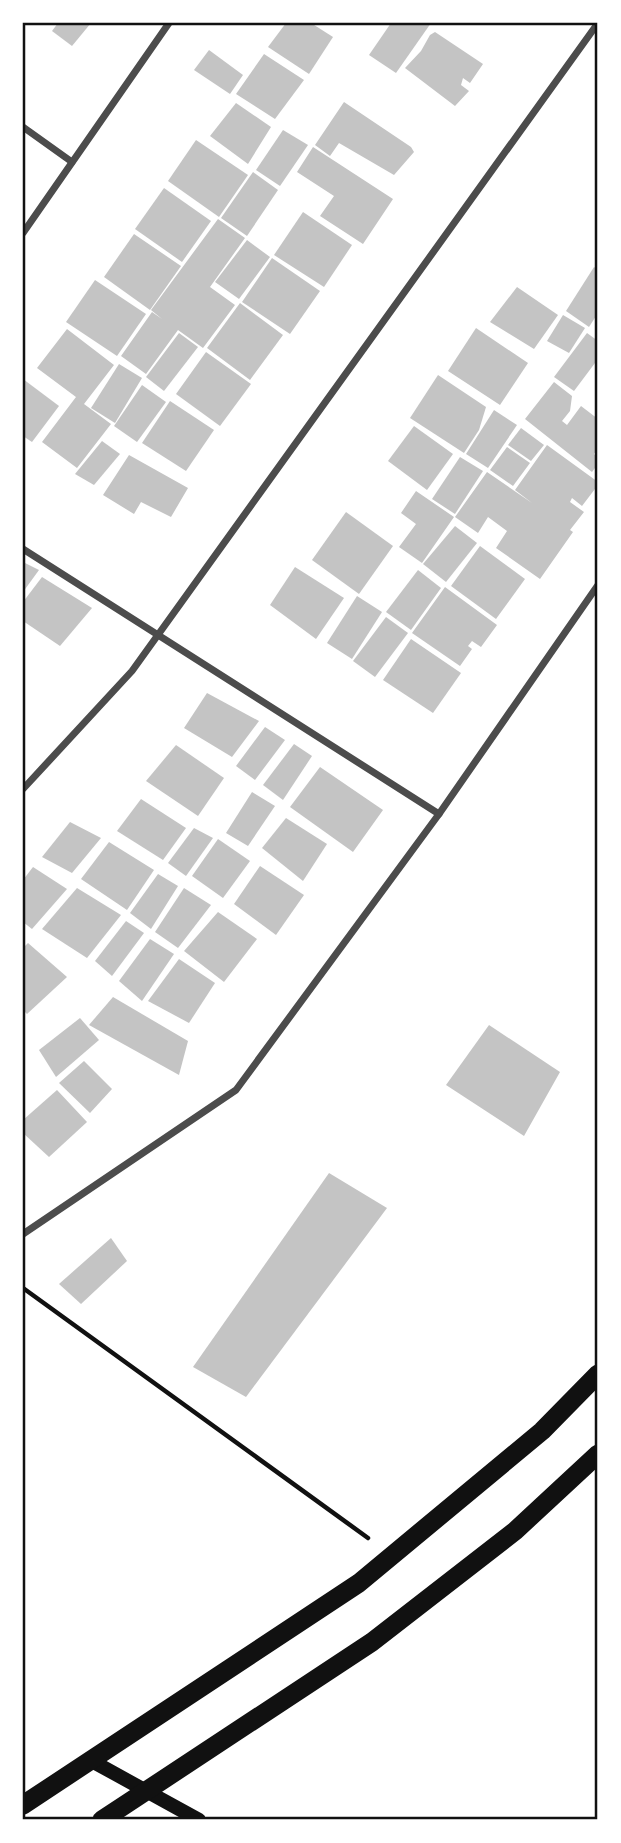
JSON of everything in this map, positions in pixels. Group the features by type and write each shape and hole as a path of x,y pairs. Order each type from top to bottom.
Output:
{"highway":[{"path":"23,1805 359,1583 542,1431 598,1374"},
{"path":"102,1820 372,1642 515,1531 598,1454"}],"main road":[{"path":"90,1760 199,1820"}],"street":[{"path":"23,233 169,23"},
{"path":"23,789 132,671 598,23"},
{"path":"23,127 72,162"},
{"path":"23,549 439,814"},
{"path":"23,1234 236,1090 439,814 598,585"}],"path":[{"path":"23,1288 392,1556"}],"building":[{"path":"58,23 91,23 72,46 52,31"},
{"path":"286,23 311,23 333,37 309,74 268,47"},
{"path":"391,23 431,23 396,73 369,55"},
{"path":"435,32 483,64 470,83 463,78 461,85 469,91 455,106 405,68"},
{"path":"209,50 243,75 230,94 194,70"},
{"path":"264,54 304,80 275,119 236,94"},
{"path":"344,102 411,147 414,152 394,175 339,143 330,156 315,145"},
{"path":"236,103 271,127 248,164 210,136"},
{"path":"283,130 308,145 280,186 256,170"},
{"path":"196,140 248,175 219,217 168,181"},
{"path":"313,147 393,199 363,244 320,216 334,196 297,172"},
{"path":"253,172 278,190 247,236 221,218"},
{"path":"164,188 211,221 182,262 135,229"},
{"path":"303,212 352,245 324,287 274,255"},
{"path":"218,219 245,238 210,287 235,305 203,348 178,330 146,374 121,356 152,312 162,319 151,310"},
{"path":"134,234 181,266 150,310 104,277"},
{"path":"247,240 270,257 239,299 215,282"},
{"path":"272,258 320,291 290,334 242,302"},
{"path":"594,267 598,270 598,313 589,327 566,311"},
{"path":"95,280 146,314 117,356 66,322"},
{"path":"517,287 558,315 534,349 490,322"},
{"path":"240,303 283,335 250,380 207,348"},
{"path":"563,315 585,328 569,353 547,341"},
{"path":"476,328 528,363 500,405 448,371"},
{"path":"67,329 114,365 84,404 111,424 77,468 42,442 76,397 37,368"},
{"path":"179,333 198,347 164,391 146,377"},
{"path":"587,333 598,341 598,359 574,391 554,377"},
{"path":"206,352 251,384 220,426 176,394"},
{"path":"119,364 142,378 115,423 91,408"},
{"path":"438,375 486,407 479,430 464,453 410,418"},
{"path":"23,379 59,406 32,442 23,436"},
{"path":"554,382 572,396 570,411 562,421 567,425 581,406 598,419 598,448 594,454 598,458 598,464 592,472 525,419"},
{"path":"142,385 166,402 137,442 114,426"},
{"path":"170,401 214,430 186,471 142,443"},
{"path":"494,410 517,425 488,468 466,454"},
{"path":"414,426 453,454 427,490 388,461"},
{"path":"521,428 544,445 531,461 508,445"},
{"path":"102,441 120,454 94,485 75,474"},
{"path":"547,445 598,482 598,485 582,506 572,498 570,502 584,512 540,579 496,548 507,531 488,517 478,533 455,517 487,472 532,503 515,490"},
{"path":"507,447 530,463 513,486 490,470"},
{"path":"129,455 188,488 171,517 141,502 134,514 103,495"},
{"path":"460,457 483,471 455,514 432,499"},
{"path":"416,491 454,517 422,563 399,547 416,524 401,513"},
{"path":"346,512 393,546 359,594 312,560"},
{"path":"455,526 477,543 446,582 423,564"},
{"path":"480,546 525,579 496,619 451,586"},
{"path":"23,562 39,570 23,592"},
{"path":"295,567 344,598 316,639 270,605"},
{"path":"418,570 441,588 411,630 386,612"},
{"path":"42,577 92,608 60,646 23,621 23,602"},
{"path":"445,587 497,625 481,647 472,641 468,646 472,649 460,666 412,633"},
{"path":"357,596 382,612 352,659 327,643"},
{"path":"386,617 408,633 375,677 353,661"},
{"path":"411,639 461,673 433,713 383,680"},
{"path":"207,693 259,721 232,757 184,728"},
{"path":"265,727 285,740 255,780 236,766"},
{"path":"294,744 312,756 283,800 263,785"},
{"path":"176,745 224,778 198,816 146,781"},
{"path":"320,767 383,810 353,852 290,807"},
{"path":"252,792 275,806 248,846 226,833"},
{"path":"141,799 186,828 163,860 117,831"},
{"path":"286,818 327,844 303,881 262,848"},
{"path":"70,822 101,838 72,873 42,857"},
{"path":"194,828 213,838 186,876 168,863"},
{"path":"218,839 250,861 223,898 192,876"},
{"path":"109,842 154,870 127,910 81,879"},
{"path":"260,866 304,895 276,935 234,904"},
{"path":"33,867 67,889 32,929 23,922 23,880"},
{"path":"158,874 178,886 151,929 130,913"},
{"path":"77,888 121,915 87,958 42,929"},
{"path":"184,888 211,905 178,948 155,932"},
{"path":"218,912 257,939 224,982 184,951"},
{"path":"126,921 144,933 112,976 95,961"},
{"path":"150,939 174,954 142,1001 119,981"},
{"path":"28,943 67,977 27,1014 23,1010 23,948"},
{"path":"179,959 215,983 189,1023 148,1001"},
{"path":"113,997 188,1041 179,1075 89,1025"},
{"path":"80,1018 99,1040 56,1077 39,1050"},
{"path":"489,1025 560,1072 524,1136 446,1085"},
{"path":"84,1061 112,1089 90,1113 59,1083"},
{"path":"57,1090 87,1122 49,1157 23,1133 23,1120"},
{"path":"329,1173 387,1208 246,1397 193,1367"},
{"path":"111,1238 127,1261 81,1304 59,1284"}]}
